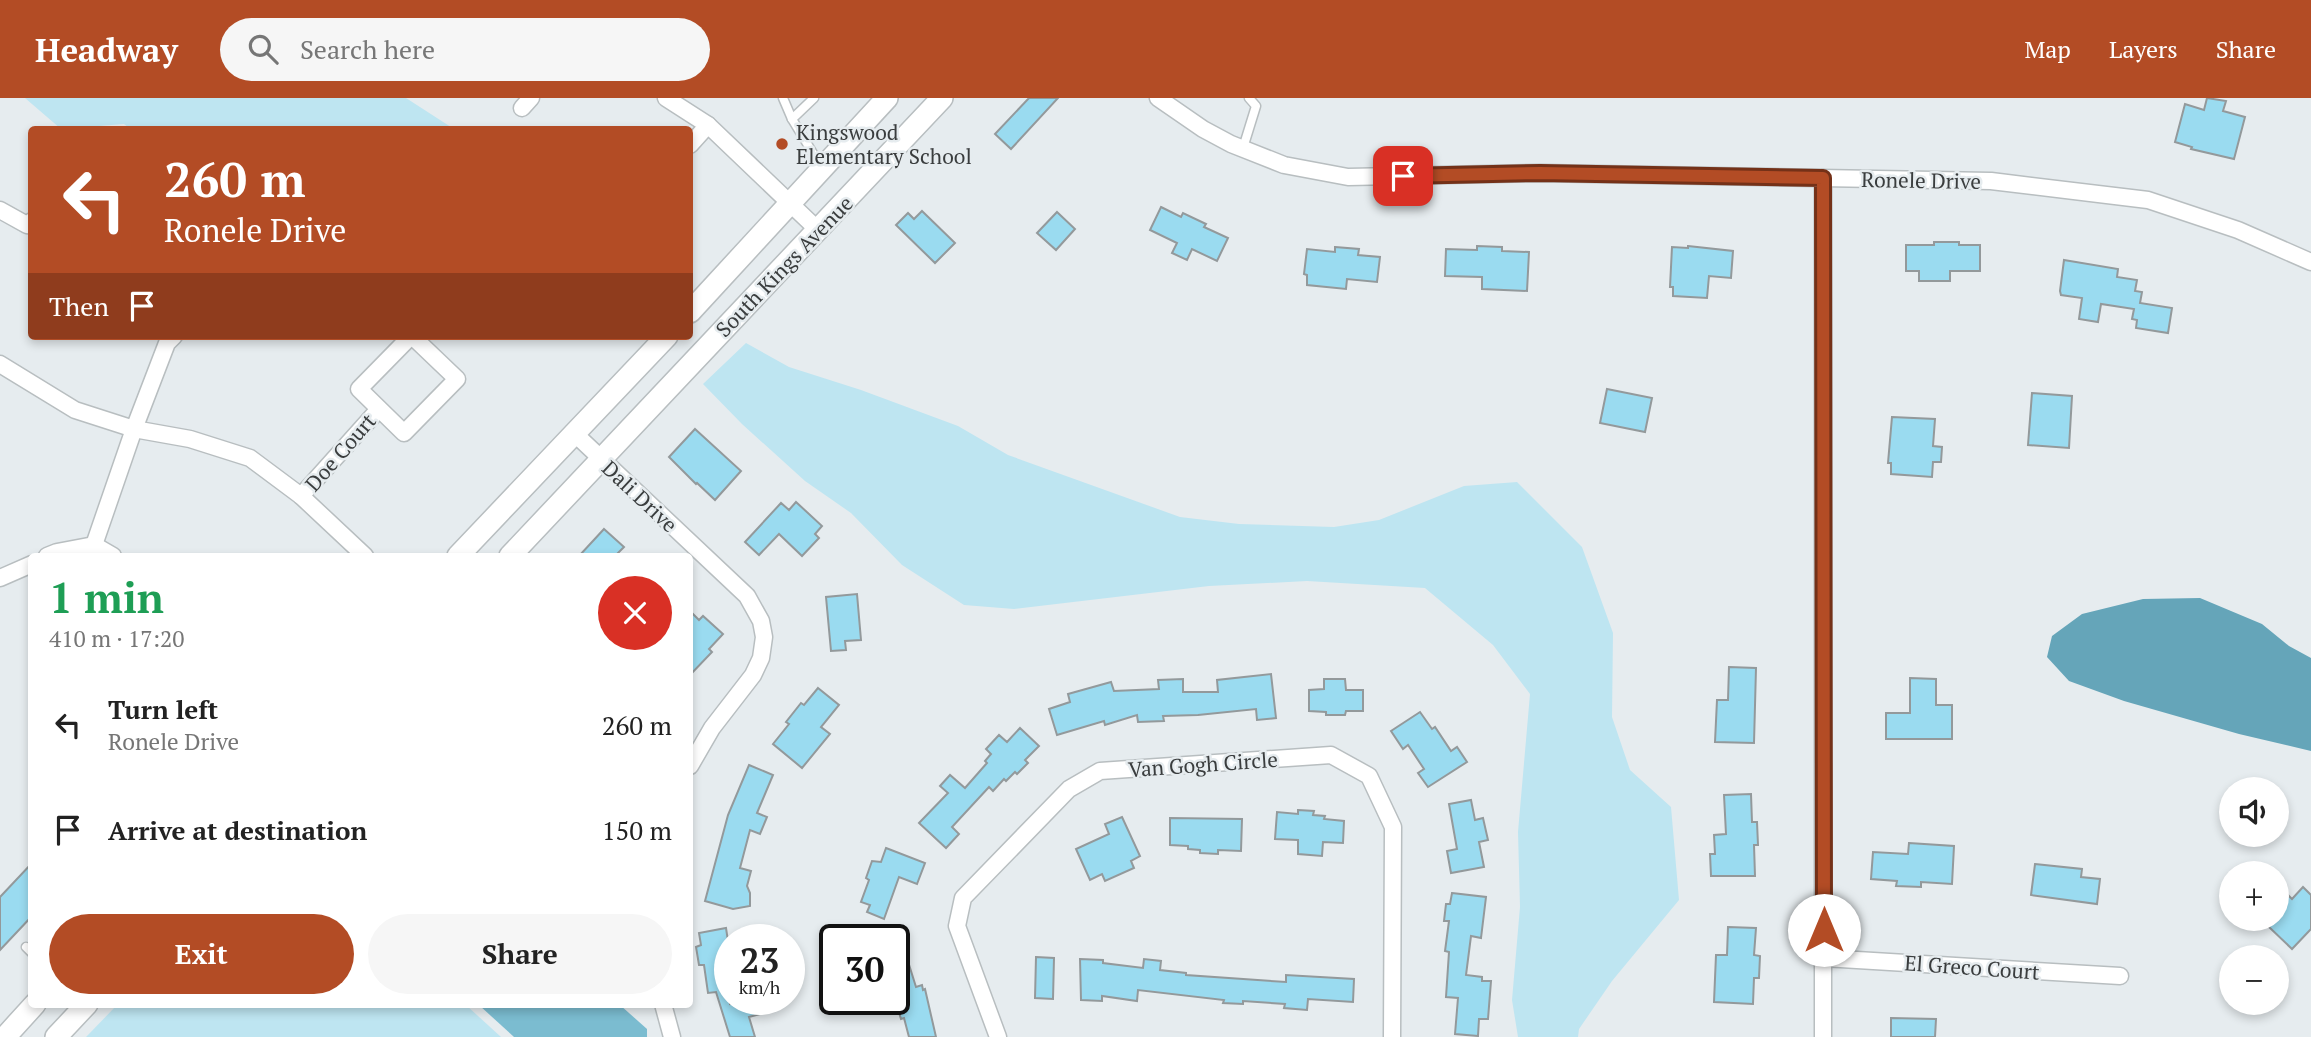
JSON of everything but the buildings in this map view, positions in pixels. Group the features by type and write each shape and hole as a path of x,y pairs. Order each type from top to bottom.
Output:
{"main road":[{"name":"South Kings Avenue","path":"693,309 887,98"},
{"name":"South Kings Avenue","path":"513,553 942,98"},
{"path":"461,553 663,340"},
{"path":"5,1037 32,1008"},
{"path":"56,1037 83,1008"}],"street":[{"path":"666,98 708,125 818,230"},
{"name":"Ronele Drive","path":"1158,98 1203,129 1243,148 1284,165 1348,177 1540,173 1991,181 2148,200 2238,230 2311,262"},
{"path":"693,142 708,125"},
{"path":"1823,178 1823,1037"},
{"path":"0,210 28,224"},
{"path":"94,545 134,429 170,340"},
{"path":"407,340 359,389 404,433 457,379 415,340"},
{"path":"0,364 75,410 134,429 190,439 250,458 302,496 362,553"},
{"name":"Doe Court","path":"302,496 379,409"},
{"name":"Dali Drive","path":"573,433 747,596 761,621 763,644 758,667 712,728 693,761"},
{"path":"54,553 94,545 108,553"},
{"path":"0,579 28,566"},
{"name":"Van Gogh Circle","path":"998,1037 957,926 963,898 1069,789 1100,771 1331,755 1369,776 1393,827 1392,1037"},
{"name":"El Greco Court","path":"1824,958 2120,976"},
{"path":"664,1008 672,1037"}],"lane":[{"path":"783,98 792,120 822,168"},
{"path":"792,120 814,98"},
{"path":"1243,148 1256,106 1249,98"}],"shaded area":[{"path":"25,98 406,98 449,126 124,124 58,126"},
{"path":"746,343 789,367 958,426 1008,455 1180,517 1239,524 1334,527 1379,520 1464,486 1517,482 1582,547 1613,633 1612,717 1630,770 1671,807 1679,900 1612,981 1579,1029 1578,1037 1518,1037 1512,1000 1520,907 1518,832 1530,694 1493,645 1425,588 1307,581 1209,586 1014,609 964,605 902,565 851,513 805,481 742,424 703,384"},
{"path":"2200,598 2262,624 2289,646 2311,658 2311,751 2239,734 2124,701 2069,681 2047,657 2052,636 2082,614 2143,599"},
{"path":"114,1008 469,1008 501,1037 86,1037"},
{"path":"482,1008 623,1008 647,1029 647,1037 514,1037"}],"place":[{"name":"Kingswood Elementary School","path":"782,144"}],"route":[{"path":"1403,176 1540,173 1823,178 1824,930"}]}
